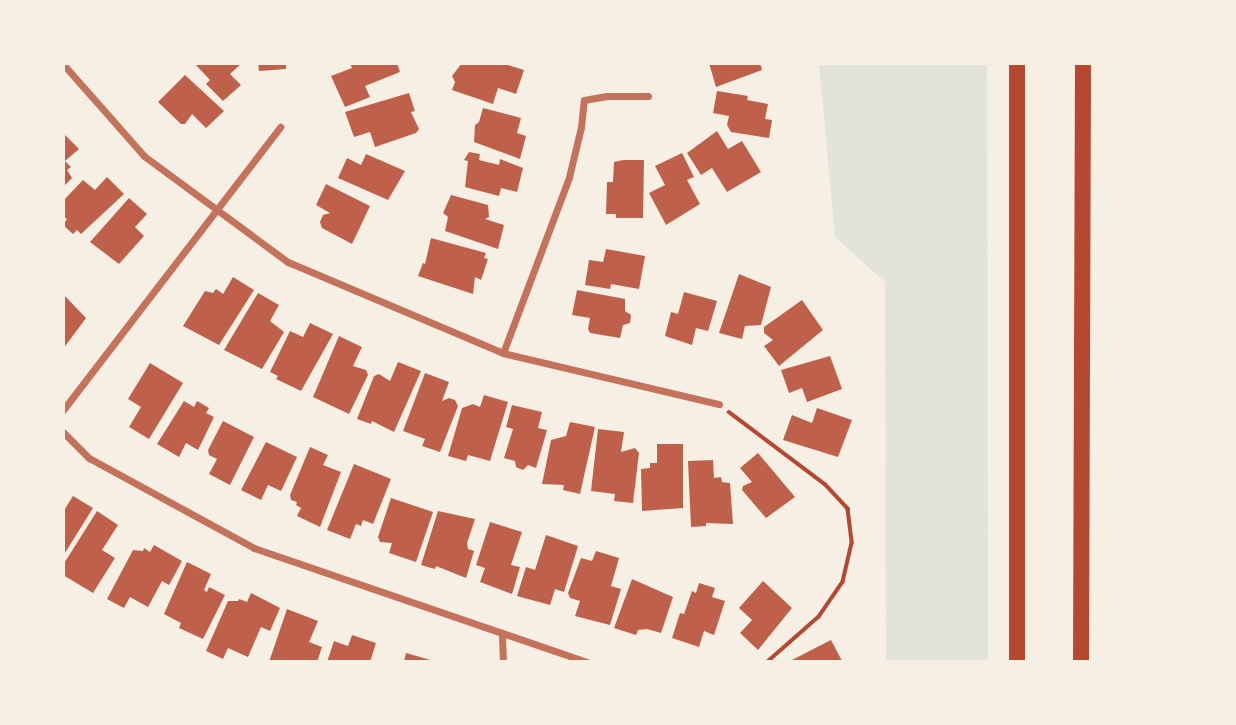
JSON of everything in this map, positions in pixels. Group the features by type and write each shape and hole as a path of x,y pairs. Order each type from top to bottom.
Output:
{"main road":[{"path":"1017,63 1017,662"},
{"path":"1081,662 1083,63"}],"street":[{"path":"63,64 144,156 288,262 503,353 719,404"},
{"path":"503,353 569,177 581,127 584,100 607,96 648,96"},
{"path":"63,410 280,127"},
{"path":"63,432 89,458 254,548 502,636 586,662"},
{"path":"502,636 503,662"}],"path":[{"path":"719,404 825,484 848,509 852,543 843,582 819,617 768,662"}],"shaded area":[{"path":"819,63 987,63 988,662 886,662 885,282 835,237"}],"building":[{"path":"194,63 242,63 230,74 241,85 223,101 206,84 210,80"},
{"path":"258,63 286,63 286,69 259,71"},
{"path":"350,63 397,63 400,72 365,86 370,97 345,107 331,76 352,68"},
{"path":"462,63 502,63 524,70 516,94 498,88 493,104 452,90 455,82 452,76"},
{"path":"709,63 760,63 762,70 716,87"},
{"path":"185,75 224,111 206,128 192,114 185,124 181,124 158,102"},
{"path":"717,91 748,96 747,100 768,104 765,119 772,120 769,138 731,132 727,125 729,116 713,113"},
{"path":"409,93 415,111 411,112 419,129 416,133 375,147 370,132 354,137 345,112"},
{"path":"483,108 521,118 517,133 526,136 520,159 474,142 475,125 479,122"},
{"path":"717,131 728,149 742,141 761,172 727,192 712,168 701,175 687,153"},
{"path":"63,133 79,149 65,161 71,167 67,170 72,178 63,187"},
{"path":"469,152 480,154 479,160 499,165 500,159 523,168 517,192 501,188 499,196 465,187 468,161 464,160"},
{"path":"682,153 694,177 687,180 700,204 666,225 649,193 665,185 655,166"},
{"path":"366,154 405,171 388,200 338,178 347,158 361,165"},
{"path":"644,160 643,218 616,218 616,214 606,214 607,182 613,182 614,162"},
{"path":"107,177 124,194 81,234 77,230 73,234 63,225 67,219 63,216 63,201 83,180 95,190"},
{"path":"326,184 370,206 352,244 322,228 320,222 323,215 330,213 316,205"},
{"path":"451,195 488,205 489,217 485,219 504,225 498,249 445,231 448,217 443,213"},
{"path":"129,198 147,214 135,227 144,236 119,264 90,242"},
{"path":"431,238 486,253 484,258 488,259 481,280 475,277 473,294 418,276 423,263 425,264"},
{"path":"606,249 645,256 639,289 611,284 610,289 585,285 589,260 603,262"},
{"path":"739,274 771,287 761,325 745,326 742,339 719,333"},
{"path":"233,277 254,290 219,345 183,326 205,291 213,293 216,289 223,294"},
{"path":"577,290 625,299 625,311 631,315 630,323 623,325 620,338 590,333 590,318 572,315"},
{"path":"684,292 717,301 708,331 696,328 692,345 665,336 671,312 678,314"},
{"path":"258,293 279,305 270,321 284,332 262,369 224,350"},
{"path":"63,294 86,318 63,349"},
{"path":"802,300 823,330 779,366 764,346 773,340 764,333 764,327"},
{"path":"310,323 333,334 301,391 276,379 278,376 270,372 290,331 303,337"},
{"path":"339,336 362,347 353,366 366,370 368,375 349,414 313,397"},
{"path":"830,356 842,389 807,402 802,388 789,393 781,370"},
{"path":"398,362 421,371 394,432 372,421 371,424 357,419 374,376 379,374 390,381"},
{"path":"150,363 183,383 149,439 129,427 141,407 128,399"},
{"path":"425,373 449,382 442,401 449,398 455,400 458,406 440,452 422,446 425,439 403,431"},
{"path":"484,395 508,402 490,461 468,455 466,461 448,456 462,408 473,404 480,407"},
{"path":"184,401 194,407 197,401 209,408 206,413 214,417 198,450 186,443 179,457 157,444"},
{"path":"512,405 542,412 538,428 547,430 536,468 528,465 523,470 516,467 515,461 504,458 513,429 506,427"},
{"path":"817,408 852,420 838,457 783,440 792,415 812,423"},
{"path":"223,421 254,437 230,485 209,474 217,459 209,455 208,450"},
{"path":"570,422 595,427 580,494 563,490 564,485 542,484 551,440 566,436"},
{"path":"598,429 624,432 621,452 635,448 639,453 633,503 614,501 615,494 591,491"},
{"path":"266,442 297,457 281,491 268,485 261,500 241,490"},
{"path":"657,444 683,444 683,508 642,511 641,469 650,468 650,463 657,463"},
{"path":"310,447 328,455 323,465 341,472 320,527 297,516 301,508 296,505 297,502 291,500 290,495"},
{"path":"758,453 795,497 766,518 742,490 743,486 752,482 740,468"},
{"path":"713,460 714,478 721,477 722,482 730,483 733,524 706,523 706,526 691,527 688,461"},
{"path":"354,464 391,479 373,524 363,520 361,526 356,524 350,539 327,530"},
{"path":"73,496 93,508 63,556 63,512"},
{"path":"391,498 433,512 416,562 389,553 392,543 380,542 378,537"},
{"path":"97,511 118,525 102,550 115,558 93,593 63,575 63,565"},
{"path":"438,511 475,519 467,543 468,549 474,551 466,578 436,566 435,569 421,565"},
{"path":"490,522 522,532 511,565 520,567 512,594 480,582 485,568 476,565"},
{"path":"546,535 578,546 564,592 555,589 550,605 517,596 526,567 535,570"},
{"path":"154,545 182,561 169,585 162,581 148,607 130,597 124,608 107,599 133,550 143,551 144,548 150,552"},
{"path":"596,551 619,558 611,586 621,589 610,625 575,616 580,601 570,598 568,593 581,558 592,561"},
{"path":"187,562 211,574 204,590 207,592 209,587 225,595 203,639 179,628 181,623 164,614"},
{"path":"632,579 673,597 661,633 647,629 638,630 636,635 614,628"},
{"path":"763,581 792,608 758,650 740,633 752,620 739,608"},
{"path":"699,583 715,588 712,597 725,601 714,635 704,631 699,647 672,638 680,613 684,614 692,591 696,593"},
{"path":"251,593 280,608 270,631 261,627 248,657 228,648 223,659 206,651 228,601 239,599 247,602"},
{"path":"287,609 318,621 309,642 322,647 317,662 269,662"},
{"path":"352,635 376,643 370,662 327,662 334,641 348,646"},
{"path":"831,640 842,661 788,662"},
{"path":"406,653 434,661 434,662 404,662"}]}
